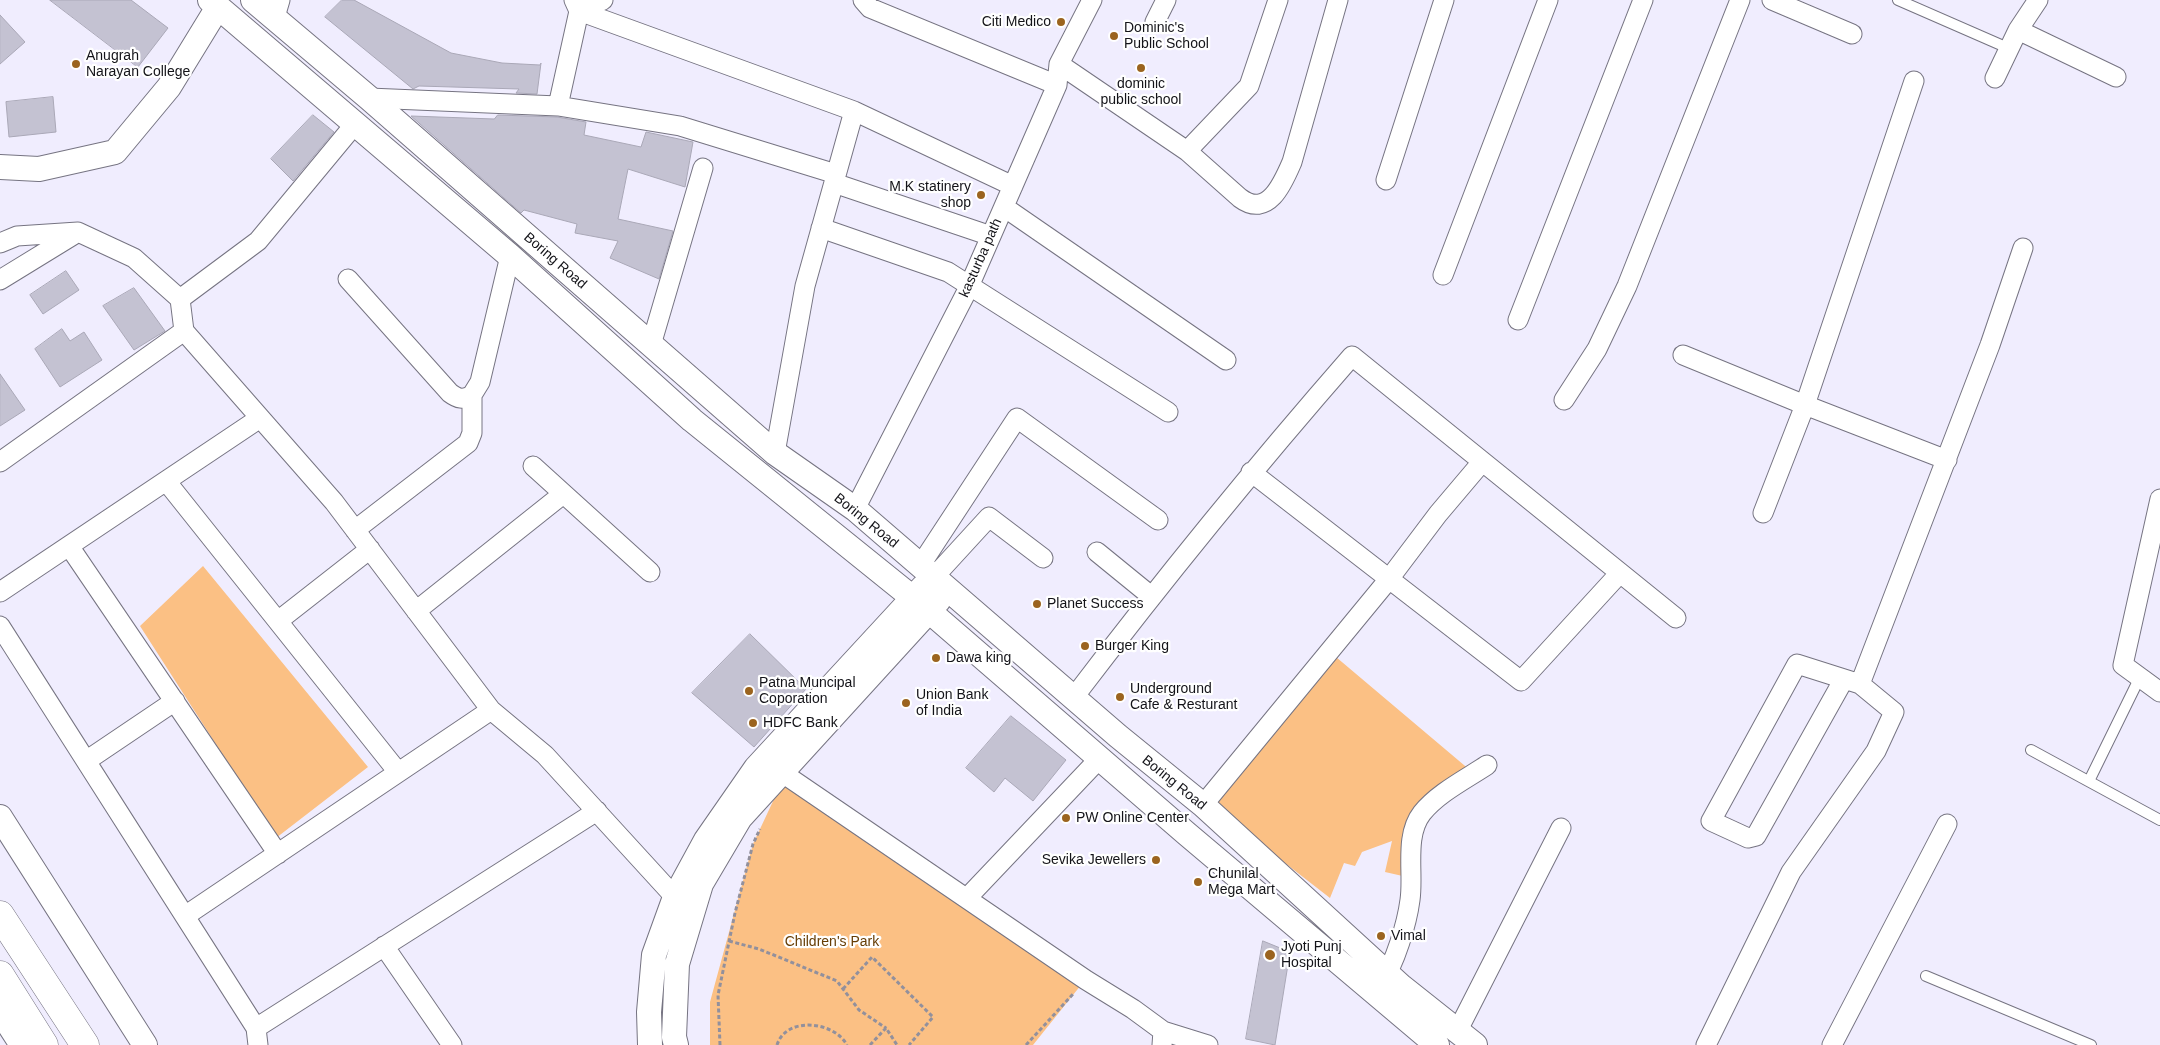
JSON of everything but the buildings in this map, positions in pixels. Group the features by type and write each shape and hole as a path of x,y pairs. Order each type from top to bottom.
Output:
{"main road":[{"path":"0,915 85,1045"},
{"path":"0,975 44,1045"}],"street":[{"name":"Boring Road","path":"253,0 277,9 369,98 775,453 855,510 1118,736 1203,805 1381,984 1467,1038"},
{"path":"576,5 603,0"},
{"path":"863,0 870,8 1057,85"},
{"name":"kasturba path","path":"855,510 970,285 1057,85 1059,64 1092,0"},
{"path":"1155,22 1166,0"},
{"path":"1187,151 1249,86 1278,0"},
{"path":"1059,64 1187,151 1247,204 1253,205 1272,199 1283,183 1292,162 1338,0"},
{"path":"1386,180 1444,0"},
{"path":"1443,275 1548,0"},
{"path":"1518,320 1643,0"},
{"path":"1564,400 1597,349 1627,286 1740,0"},
{"path":"1772,0 1852,34"},
{"path":"1994,78 2018,30 2038,0"},
{"path":"0,167 38,169 115,152 169,87 214,4 510,256 692,420 920,605 1099,759 1381,984 1437,1045"},
{"path":"558,106 576,5"},
{"path":"576,5 854,111 1013,186"},
{"path":"2018,30 2116,77"},
{"path":"1762,513 1805,406 1914,81"},
{"path":"369,98 558,106 680,126 835,178 991,236"},
{"path":"775,453 805,286 854,111"},
{"path":"180,299 258,240 355,124"},
{"path":"651,345 703,168"},
{"path":"1004,207 1226,360"},
{"path":"821,228 938,267 970,285 1168,412"},
{"path":"0,280 78,232"},
{"path":"0,243 17,236 78,232 134,258 180,299 184,331 334,502 491,710 545,755 692,915"},
{"path":"1706,1045 1791,872 1876,751 1894,712 1852,681 1797,664 1711,821 1748,838 1756,836 1852,681 1947,460 1990,345 2023,248"},
{"path":"355,530 468,443 472,433 472,396 480,382 510,256"},
{"path":"348,279 450,393 456,398 461,399 472,396"},
{"path":"0,462 184,331"},
{"path":"1683,354 1805,406 1947,460"},
{"path":"1074,697 1151,596 1252,472 1352,356 1619,574 1676,618"},
{"path":"0,592 260,418"},
{"path":"676,1045 674,1037 677,964 700,884 740,818 781,772 920,605 1017,418 1158,520"},
{"path":"1203,805 1389,579 1482,462"},
{"path":"533,466 650,572"},
{"path":"1252,472 1521,681 1619,574"},
{"path":"166,481 398,772"},
{"path":"416,611 563,494"},
{"path":"2160,498 2124,665 2160,692"},
{"path":"934,577 989,517 1042,558"},
{"path":"69,546 278,854"},
{"path":"278,621 370,550"},
{"path":"1097,552 1151,596"},
{"path":"650,1045 649,1012 654,956 675,897 706,840 756,768 920,605"},
{"path":"0,626 185,916 257,1036 384,946 597,812"},
{"path":"86,761 175,701"},
{"path":"185,916 491,710"},
{"path":"967,898 1099,759"},
{"path":"1381,984 1410,901 1412,842 1416,824 1421,814 1433,802 1487,765"},
{"path":"781,772 1086,980 1133,1008 1162,1038 1208,1045"},
{"path":"0,817 144,1045"},
{"path":"1832,1045 1947,824"},
{"path":"1467,1038 1561,828"},
{"path":"384,946 452,1045"},
{"path":"0,1011 13,1040"}],"lane":[{"path":"1898,0 2008,48"},
{"path":"2089,781 2140,677"},
{"path":"2030,750 2160,820"},
{"path":"1926,976 2091,1045"}],"path":[{"path":"720,1045 718,995 753,844 761,826"},
{"path":"729,941 759,949 837,981 859,1010 886,1028 897,1045"},
{"path":"844,989 872,957 933,1017 909,1045"},
{"path":"1026,1045 1086,980"},
{"path":"777,1045 779,1039 789,1029 810,1025 830,1029 847,1045"},
{"path":"870,1045 886,1028"}],"green space":[{"path":"203,566 368,767 276,838 140,626"},
{"path":"1336,657 1471,771 1430,798 1407,877 1385,872 1392,841 1362,852 1355,866 1344,863 1330,898 1209,804"},
{"name":"Children's Park","path":"782,782 1081,985 1033,1045 710,1045 710,1002 753,844"}],"place":[{"name":"Citi Medico","path":"1061,22"},
{"name":"Dominic's Public School","path":"1114,36"},
{"name":"Anugrah Narayan College","path":"76,64"},
{"name":"dominic public school","path":"1141,68"},
{"name":"M.K statinery shop","path":"981,195"},
{"name":"Planet Success","path":"1037,604"},
{"name":"Burger King","path":"1085,646"},
{"name":"Dawa king","path":"936,658"},
{"name":"Patna Muncipal Coporation","path":"749,691"},
{"name":"Underground Cafe & Resturant","path":"1120,697"},
{"name":"Union Bank of India","path":"906,703"},
{"name":"HDFC Bank","path":"753,723"},
{"name":"PW Online Center","path":"1066,818"},
{"name":"Sevika Jewellers","path":"1156,860"},
{"name":"Chunilal Mega Mart","path":"1198,882"},
{"name":"Vimal","path":"1381,936"},
{"name":"Jyoti Punj Hospital","path":"1270,955"}]}
